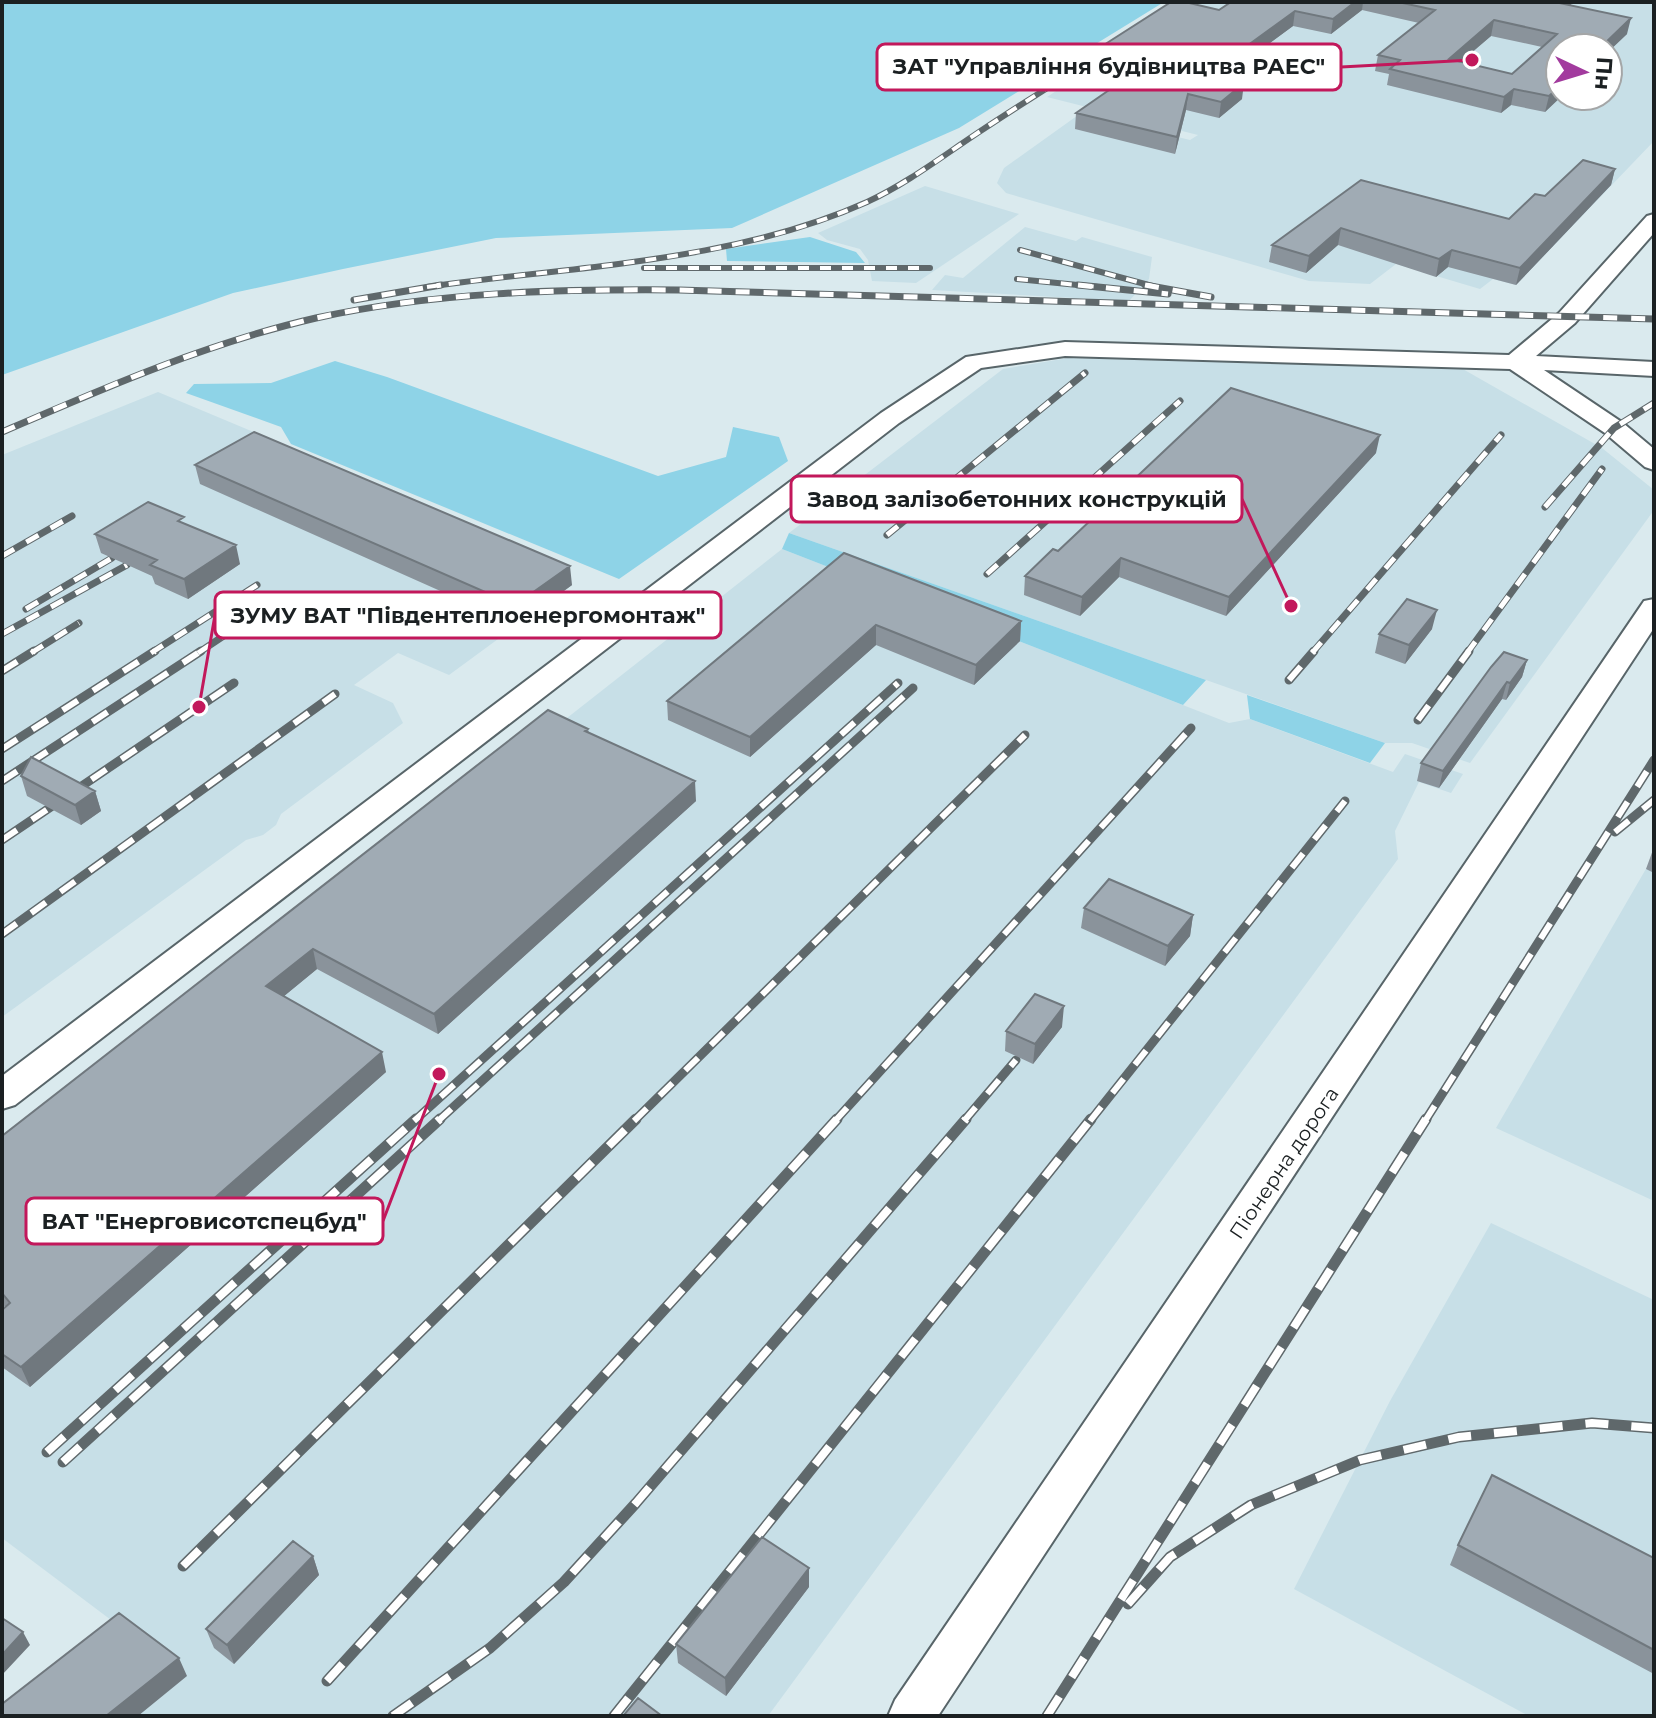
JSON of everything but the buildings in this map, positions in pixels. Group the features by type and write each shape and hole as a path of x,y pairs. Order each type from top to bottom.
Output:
{"street":[{"path":"1515,362 1567,318 1654,220"},
{"path":"2,1095 890,418 974,362 1065,349 1654,369"},
{"path":"1515,362 1614,428 1654,462"},
{"name":"Піонерна дорога","path":"911,1716 1654,607"}],"shaded area":[{"path":"2,2 1164,2 959,128 732,228 496,238 233,293 2,375"},
{"path":"1193,2 1654,2 1654,141 1516,285 1493,279 1480,289 1396,264 1370,284 1309,281 1006,193 997,183 1004,168 1081,113 1190,140 1198,135 1047,97"},
{"path":"925,186 1019,214 916,283 872,281 868,260 860,249 827,240 818,233"},
{"path":"1025,227 1076,241 1082,237 1152,257 1149,279 1129,301 932,290 945,275 963,278"},
{"path":"810,237 856,252 865,263 727,261 726,249"},
{"path":"1068,358 1461,368 1602,448 1654,490 1654,510 1470,763 1412,743 1385,743 789,533 1003,369"},
{"path":"335,361 658,476 726,457 733,427 779,437 788,461 619,579 291,444 281,427 186,393 194,384 271,383"},
{"path":"158,392 273,440 572,585 449,675 398,653 354,685 393,703 403,723 281,814 276,825 263,835 246,840 2,1017 2,455"},
{"path":"789,533 1206,680 1183,705 782,549"},
{"path":"782,549 1229,723 1250,719 1393,772 1405,754 1463,774 1451,793 1419,782 1395,831 1398,859 768,1716 20,1716 127,1632 2,1538 2,1162"},
{"path":"1247,695 1385,743 1370,763 1250,719"},
{"path":"1654,855 1654,1201 1496,1128"},
{"path":"1491,1223 1654,1300 1654,1716 1529,1716 1294,1589 1390,1401"}],"railway":[{"path":"435,286 650,260 761,238 815,222 867,202 895,187 1114,46"},
{"path":"1020,250 1156,287"},
{"path":"644,268 930,268"},
{"path":"1017,279 1098,287"},
{"path":"435,286 441,285"},
{"path":"1078,285 1098,287"},
{"path":"1145,285 1156,287"},
{"path":"354,300 435,286"},
{"path":"427,287 435,286"},
{"path":"1098,287 1168,294"},
{"path":"1156,287 1211,297"},
{"path":"2,432 156,368 235,340 361,309 451,297 588,290 679,290 1654,319"},
{"path":"887,535 1085,373"},
{"path":"987,574 1180,401"},
{"path":"1545,507 1614,428 1654,403"},
{"path":"1312,653 1501,435"},
{"path":"1467,653 1602,469"},
{"path":"2,556 72,516"},
{"path":"26,609 112,558"},
{"path":"2,634 127,565"},
{"path":"151,653 257,585"},
{"path":"31,653 79,623"},
{"path":"201,651 225,635"},
{"path":"2,671 34,651"},
{"path":"2,749 155,651"},
{"path":"2,781 201,651"},
{"path":"1289,680 1314,651"},
{"path":"1418,720 1469,651"},
{"path":"2,840 234,683"},
{"path":"414,1121 898,683"},
{"path":"438,1121 913,688"},
{"path":"2,934 335,694"},
{"path":"835,1121 1191,728"},
{"path":"634,1121 1025,735"},
{"path":"1425,1121 1654,760"},
{"path":"1615,832 1654,800"},
{"path":"1090,1121 1345,801"},
{"path":"964,1121 1016,1060"},
{"path":"47,1452 416,1119"},
{"path":"63,1462 440,1119"},
{"path":"183,1566 636,1119"},
{"path":"327,1681 837,1119"},
{"path":"393,1716 490,1648 564,1582 636,1503 966,1119"},
{"path":"614,1716 1091,1119"},
{"path":"1047,1716 1426,1119"},
{"path":"1128,1604 1170,1557 1251,1505 1360,1460 1459,1437 1592,1423 1654,1428"}],"place":[{"name":"ЗАТ \"Управління будівництва РАЕС\"","path":"1472,60"},
{"name":"Завод залізобетонних конструкцій","path":"1291,606"},
{"name":"ЗУМУ ВАТ \"Південтеплоенергомонтаж\"","path":"199,707"},
{"name":"ВАТ \"Енерговисотспецбуд\"","path":"439,1074"}]}
